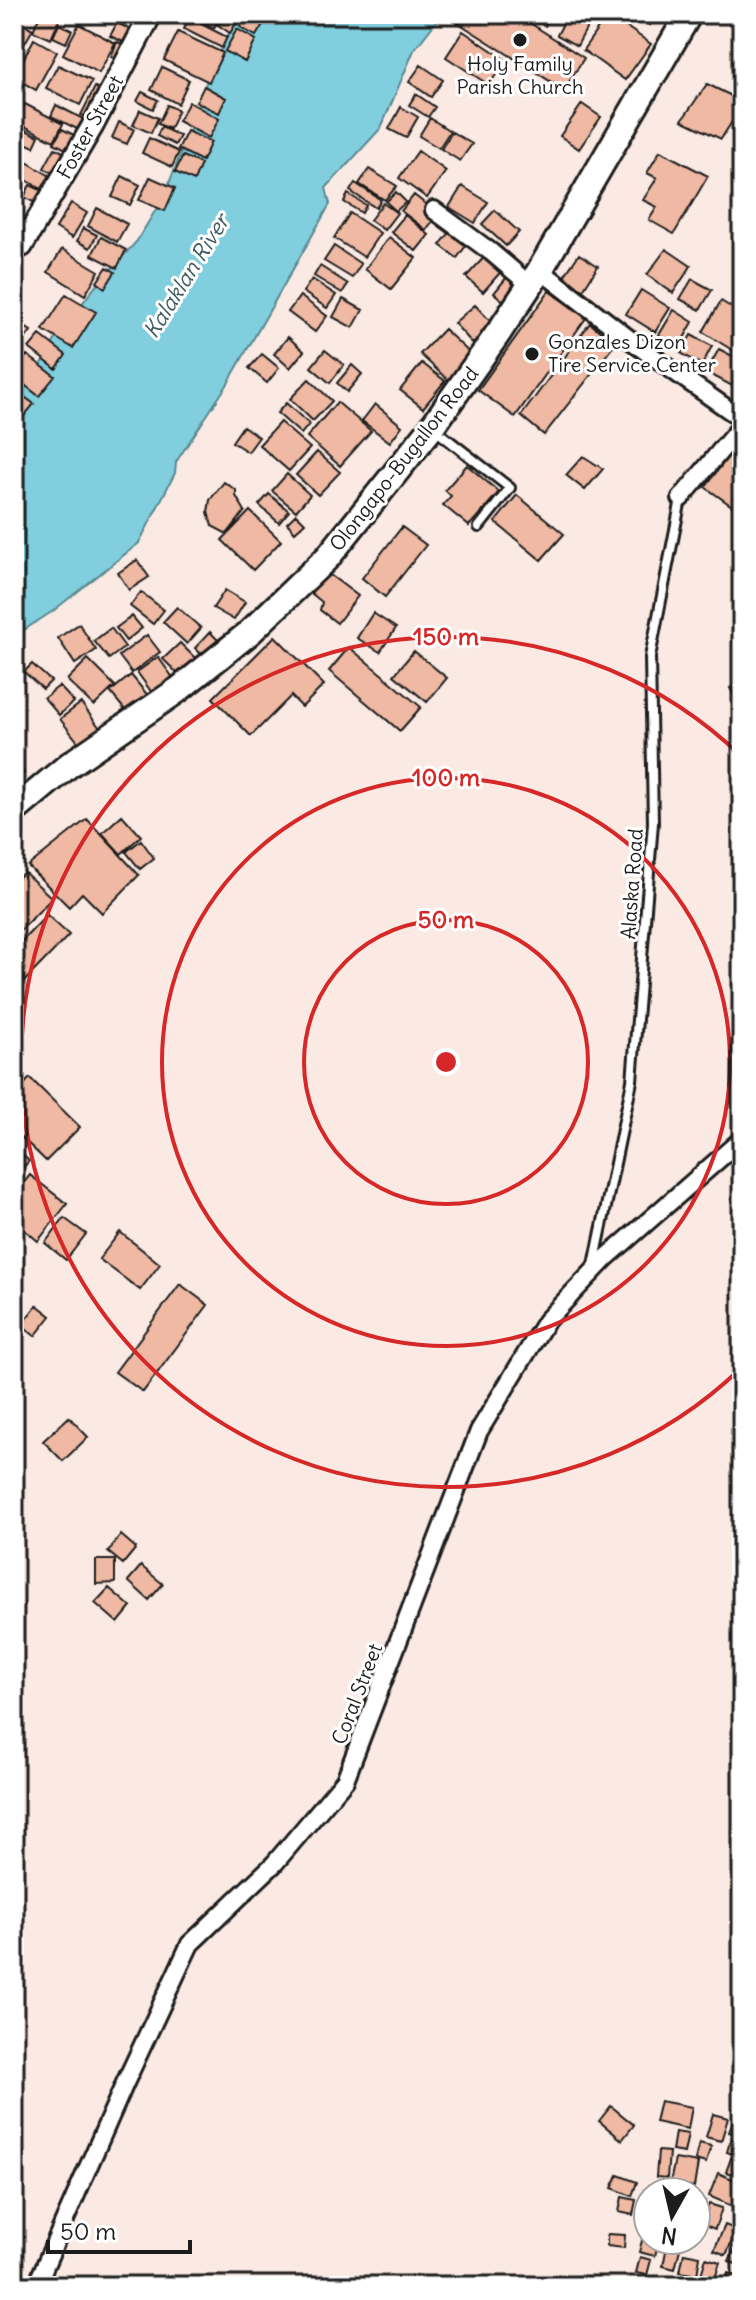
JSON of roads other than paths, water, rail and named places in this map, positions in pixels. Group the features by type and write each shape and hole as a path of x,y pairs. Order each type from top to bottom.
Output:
{"main road":[{"name":"Olongapo-Bugallon Road","path":"14,811 69,765 178,690 249,633 328,557 432,427 535,278 689,14"}],"street":[{"name":"Foster Street","path":"20,242 92,127 151,14"},
{"path":"434,210 491,252 645,351 742,422 681,498"},
{"name":"Coral Street","path":"36,2286 190,1944 274,1864 345,1780 479,1431 546,1321 593,1271 742,1139"}],"lane":[{"path":"432,427 510,488 479,527"},
{"name":"Alaska Road","path":"593,1271 632,1081 653,823 650,657 681,498"}],"water":[{"name":"Kalaklan River","path":"239,14 442,14 414,50 381,128 326,188 330,204 227,385 176,462 175,473 139,543 53,611 21,632 21,657 14,662 14,400 39,369 59,333 137,241 164,196 209,73"}],"place":[{"name":"Holy Family Parish Church","path":"520,40"},
{"name":"Gonzales Dizon Tire Service Center","path":"532,354"}]}
